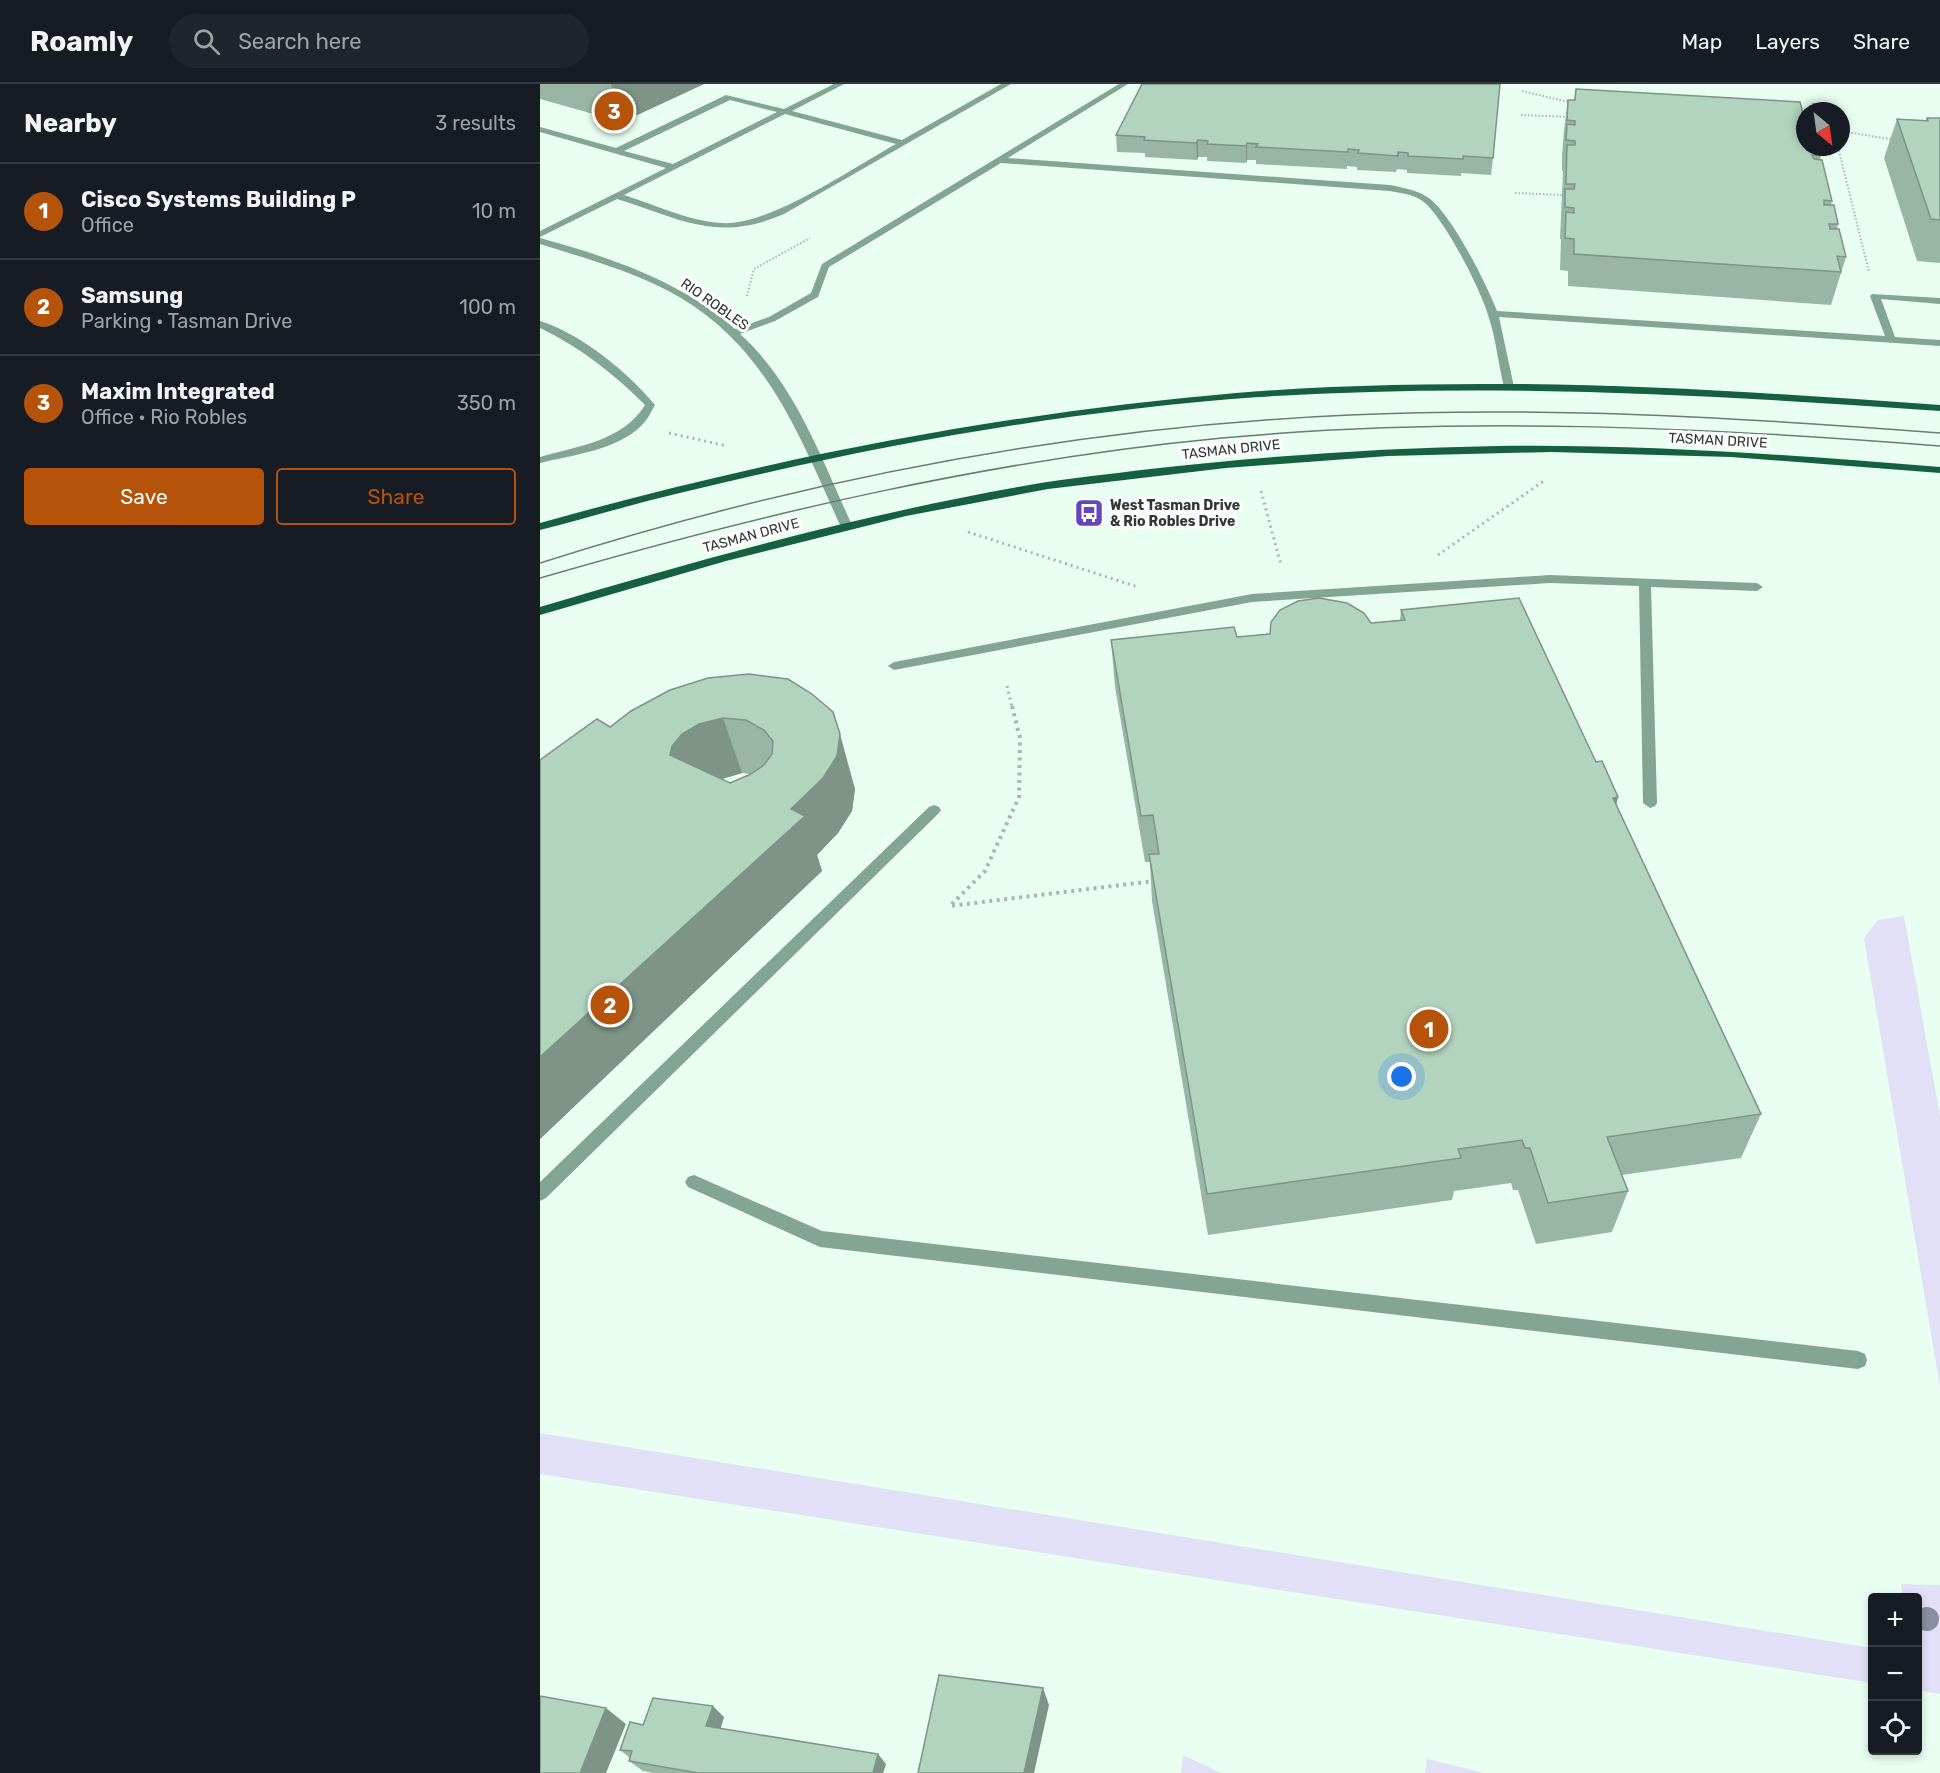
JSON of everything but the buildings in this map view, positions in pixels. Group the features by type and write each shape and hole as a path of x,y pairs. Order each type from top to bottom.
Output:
{"main road":[{"path":"540,527 721,478 1004,423 1278,393 1509,387 1717,393 1940,408"},
{"name":"TASMAN DRIVE","path":"540,612 646,579 846,525 919,508 1035,487 1248,462 1368,452 1488,448 1608,449 1940,470"}],"street":[{"path":"540,234 840,84"},
{"path":"618,196 709,224 739,225 761,220 781,212 1007,84"},
{"path":"736,332 772,319 815,295 825,266 1124,84"},
{"path":"617,151 729,97 903,143"},
{"path":"540,129 676,168"},
{"path":"1000,160 1390,188 1411,192 1428,201 1445,224 1493,314 1509,387"},
{"name":"RIO ROBLES","path":"540,241 645,278 685,296 736,332 769,372 805,434 846,525"},
{"path":"1892,340 1875,296 1940,301"},
{"path":"1493,314 1940,343"},
{"path":"540,324 589,350 623,377 650,405 637,425 623,433 540,460"},
{"path":"894,666 1147,616 1252,598 1550,579 1757,587"},
{"path":"1645,582 1650,803"},
{"path":"540,1193 934,810"},
{"path":"694,1182 820,1239 1858,1360"}],"path":[{"path":"1522,91 1582,106"},
{"path":"1521,115 1573,117 1569,109 1571,102"},
{"path":"1850,133 1904,142"},
{"path":"1840,156 1875,296"},
{"path":"1515,193 1562,195"},
{"path":"1389,588 1553,474"},
{"path":"1259,481 1288,595"},
{"path":"963,531 1145,590"},
{"path":"1007,686 1020,738 1019,797 985,871 950,906 1159,880"}],"shaded area":[{"path":"1904,916 1940,1116 1940,1387 1864,938 1878,920"},
{"path":"540,1433 1868,1647 1868,1682 540,1474"},
{"path":"1901,1584 1940,1585 1940,1694 1922,1691 1922,1593 1902,1593"},
{"path":"1183,1755 1221,1773 1181,1773"},
{"path":"1427,1759 1484,1773 1425,1773"}],"tram line":[{"path":"540,563 639,533 738,507 940,462 1042,445 1247,421 1424,413 1572,413 1719,418 1940,433"},
{"path":"540,578 708,532 878,492 1049,460 1222,438 1401,427 1581,427 1671,429 1940,446"}],"place":[{"name":"Maxim Integrated","path":"614,111"},
{"name":"West Tasman Drive & Rio Robles Drive","path":"1089,513"},
{"name":"Samsung","path":"610,1005"},
{"name":"Cisco Systems Building P","path":"1429,1029"}]}
